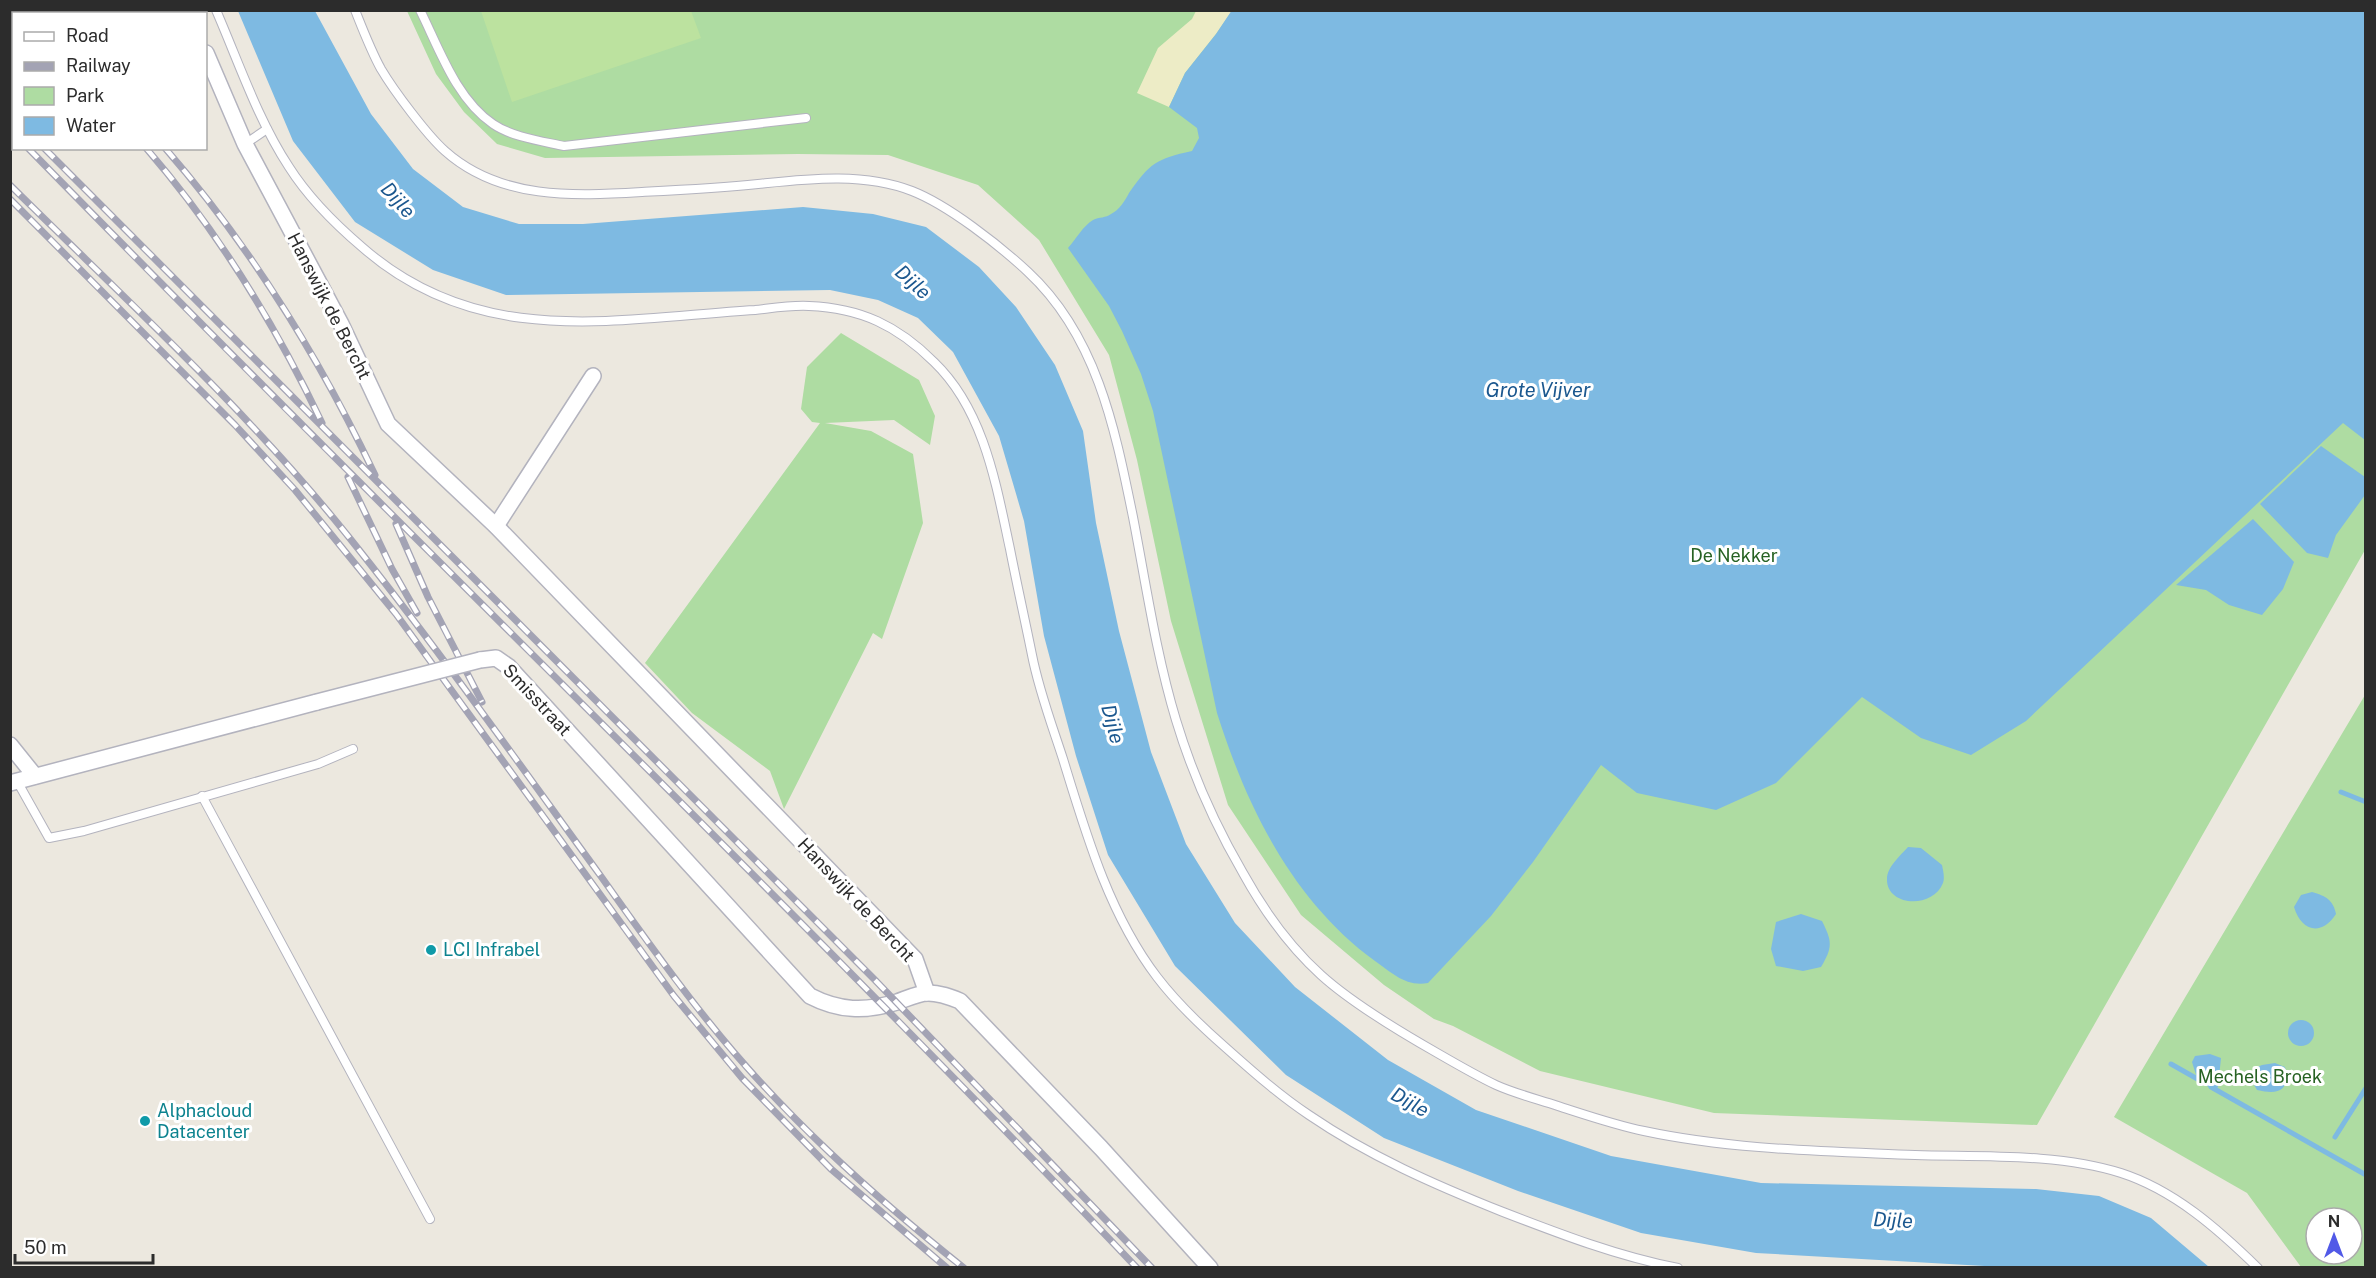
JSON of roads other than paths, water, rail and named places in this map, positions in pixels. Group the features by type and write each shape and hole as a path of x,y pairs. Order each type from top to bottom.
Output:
{"street":[{"name":"Hanswijk de Bercht","path":"207,54 245,144 341,324 388,424 496,526 915,959 927,993"},
{"path":"496,526 593,376"},
{"name":"Smisstraat","path":"14,782 480,660 496,658 509,667 810,996 827,1004 847,1009 870,1008 927,993"},
{"path":"10,745 35,776"},
{"path":"927,993 944,994 960,1001 1101,1148 1210,1268"}],"lane":[{"path":"216,10 267,129 290,170 344,232 376,259 415,284 464,307 504,317 557,322 809,306 845,311 882,321 917,344 949,376 971,411 996,484 1035,671 1075,799 1098,866 1124,924 1157,977 1208,1032 1257,1075 1308,1115 1362,1148 1429,1182 1576,1241 1678,1268"},
{"path":"355,10 381,69 418,119 444,151 484,177 531,192 584,196 704,189 813,178 866,181 911,190 948,210 1029,273 1057,302 1075,330 1099,382 1116,433 1175,718 1204,797 1227,846 1258,899 1288,942 1326,980 1381,1018 1499,1087 1642,1131 1716,1143 1804,1151 2030,1159 2082,1164 2117,1171 2148,1183 2184,1206 2220,1231 2258,1268"},
{"path":"420,10 456,81 475,108 493,124 526,138 564,146 806,118"},
{"path":"245,144 267,129"},
{"path":"14,782 49,838 84,831 318,764 353,749"},
{"path":"202,796 430,1219"}],"water":[{"name":"Grote Vijver","path":"1232,10 2365,11 2365,440 2343,423 2026,721 1971,755 1921,738 1862,697 1776,783 1716,810 1637,793 1601,765 1533,862 1491,916 1428,983 1406,981 1375,961 1346,937 1320,910 1276,850 1243,783 1217,713 1153,411 1141,374 1109,306 1068,248 1089,223 1119,208 1143,175 1155,164 1192,151 1199,138 1197,128 1169,107 1185,73"},
{"name":"Dijle","path":"238,11 315,11 371,114 413,169 463,207 519,224 583,224 803,207 873,214 926,227 979,267 1016,307 1055,365 1083,431 1096,523 1119,631 1151,752 1186,844 1235,923 1295,987 1388,1060 1476,1110 1611,1156 1761,1183 2036,1189 2099,1196 2151,1218 2209,1267 2002,1267 1756,1253 1641,1233 1518,1191 1384,1138 1286,1075 1175,966 1108,855 1076,756 1044,636 1024,521 999,436 953,352 918,318 878,300 830,290 506,295 433,270 355,222 293,141"},
{"path":"2321,446 2365,477 2365,495 2336,535 2328,558 2307,553 2260,504"},
{"path":"2253,519 2294,562 2283,589 2262,615 2229,605 2206,590 2176,585"},
{"path":"1908,847 1921,848 1942,865 1943,883 1937,892 1920,901 1901,899 1894,895 1887,879 1894,862"},
{"path":"2312,892 2328,899 2336,914 2324,926 2318,928 2306,926 2294,907 2301,895"},
{"path":"1801,914 1822,921 1830,944 1825,960 1821,967 1803,971 1776,966 1771,949 1776,922"},
{"path":"2301,1020 2310,1024 2314,1033 2310,1042 2301,1046 2292,1042 2288,1033 2292,1024"},
{"path":"2210,1054 2221,1058 2218,1087 2214,1090 2198,1081 2192,1062 2195,1056"},
{"path":"2275,1063 2285,1067 2284,1086 2271,1092 2257,1090 2253,1083 2255,1068"}],"waterway":[{"path":"2341,792 2366,802"},
{"path":"2171,1064 2201,1081"},
{"path":"2211,1087 2366,1175"},
{"path":"2335,1137 2366,1088"}],"railway":[{"path":"30,150 863,985 1137,1268"},
{"path":"46,150 874,979 1152,1268"},
{"path":"148,150 221,245 265,314 322,423"},
{"path":"167,150 226,224 281,304 331,388 375,475"},
{"path":"10,185 184,356 309,489 413,619 666,967 736,1055 829,1152 964,1268"},
{"path":"10,199 235,425 295,490 396,614 674,996 742,1078 831,1169 947,1268"},
{"path":"348,477 392,569 417,613"},
{"path":"396,524 428,597 482,702"}],"place":[{"name":"LCI Infrabel","path":"431,950"},
{"name":"Alphacloud Datacenter","path":"145,1121"}],"park label":[{"name":"De Nekker","path":"1734,556"},
{"name":"Mechels Broek","path":"2260,1077"}]}
